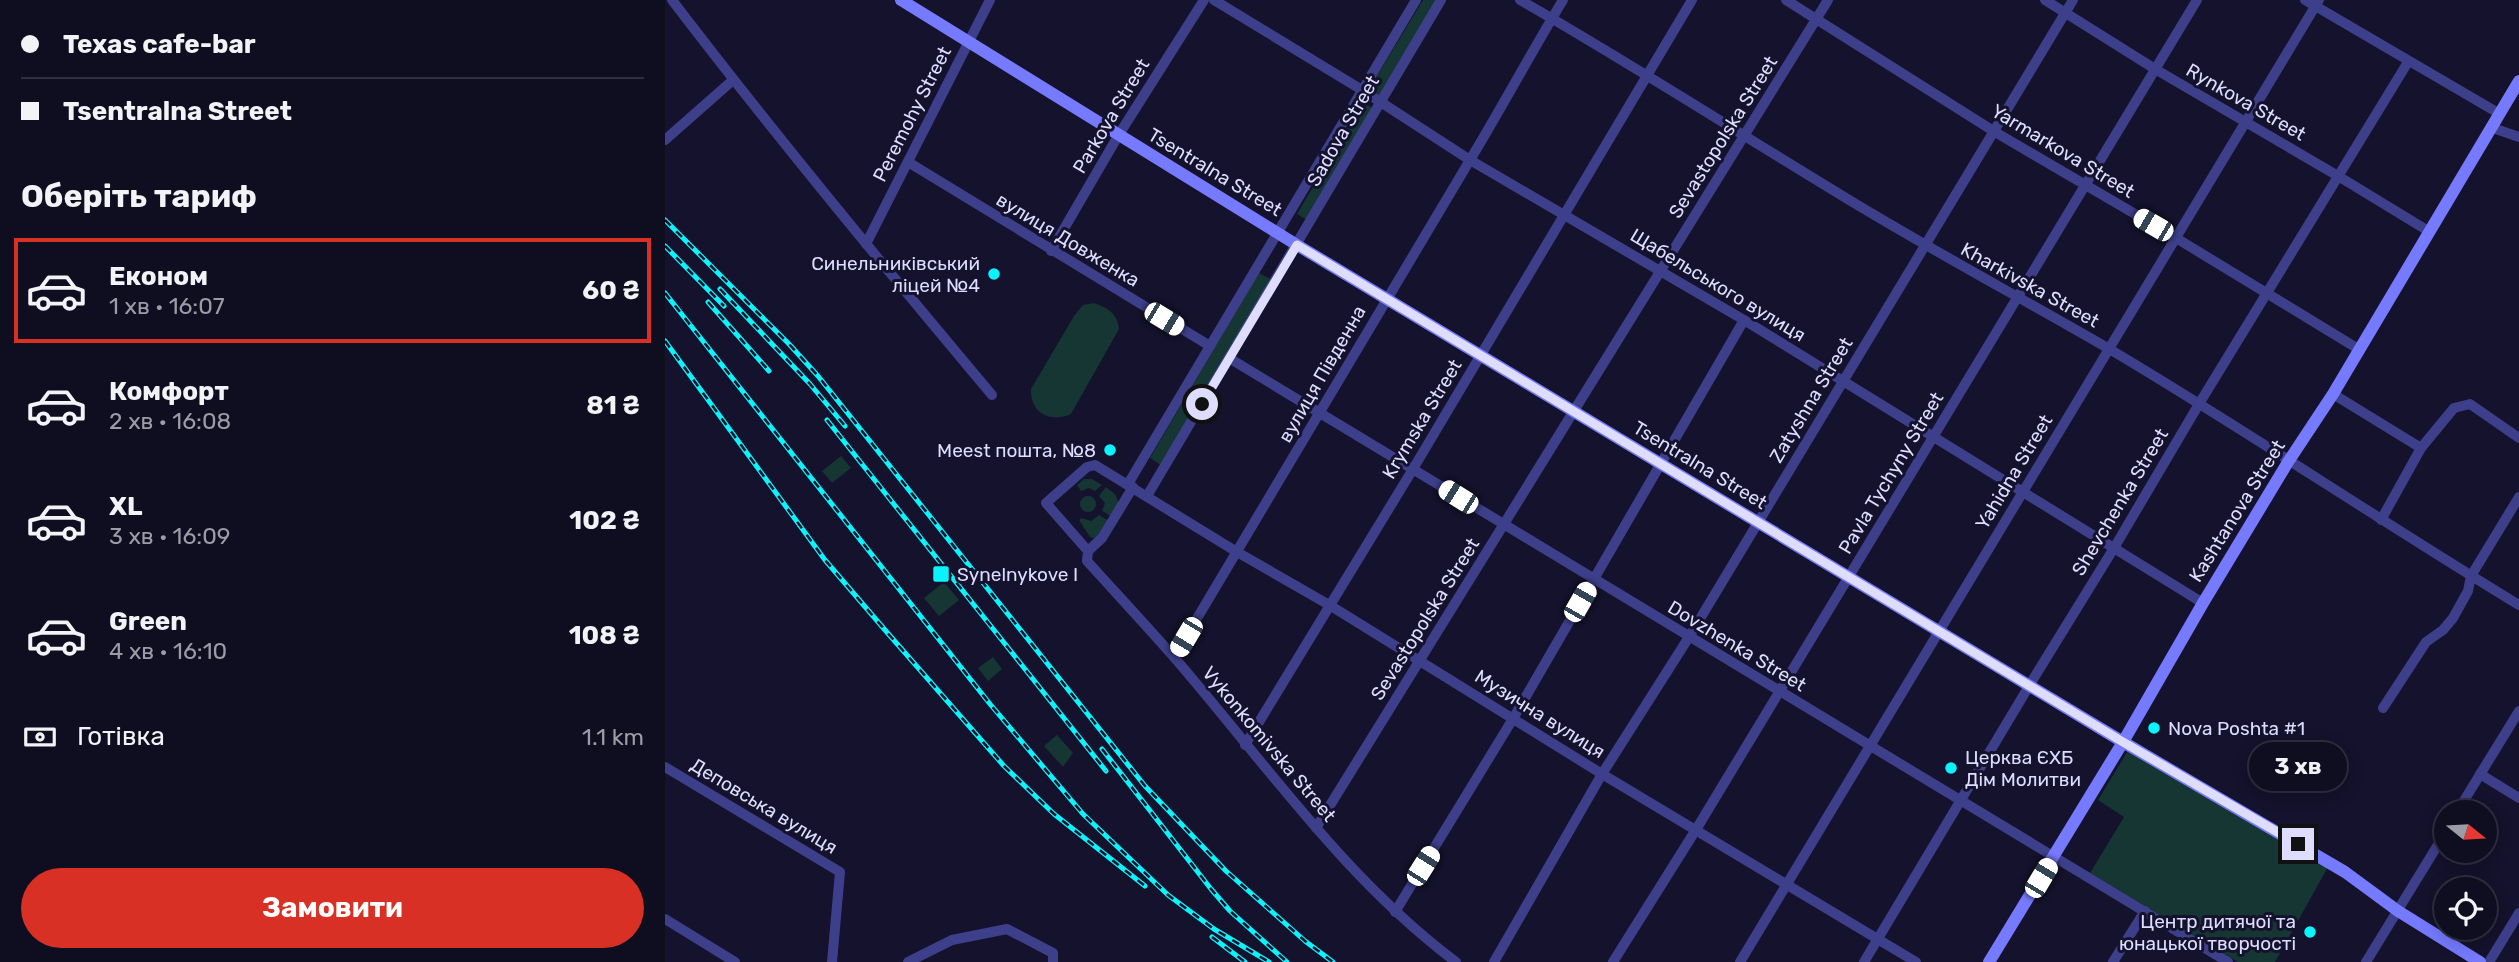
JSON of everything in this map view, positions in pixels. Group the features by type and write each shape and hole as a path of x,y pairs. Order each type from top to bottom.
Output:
{"main road":[{"name":"Tsentralna Street","path":"901,0 1297,245 2123,742 2345,872 2398,911 2480,962"},
{"name":"Kashtanova Street","path":"1989,962 2288,462 2360,350 2519,81"}],"street":[{"path":"672,0 733,80 992,396"},
{"name":"Peremohy Street","path":"866,244 990,0"},
{"name":"Parkova Street","path":"1051,251 1118,136 1204,0"},
{"name":"Щабельського вулиця","path":"1214,0 1381,101 1470,160 1744,320 2203,603"},
{"name":"Sadova Street","path":"1088,551 1102,538 1210,346 1416,0"},
{"name":"Sadova Street","path":"1147,496 1441,0"},
{"name":"Kharkivska Street","path":"1520,0 1926,246 2110,350 2519,605"},
{"name":"вулиця Південна","path":"1174,657 1563,0"},
{"name":"Krymska Street","path":"1245,745 1331,606 1692,0"},
{"name":"Yarmarkova Street","path":"1786,0 1995,132 2360,350"},
{"name":"Sevastopolska Street","path":"1316,828 1828,0"},
{"name":"Rynkova Street","path":"2045,0 2155,69 2430,232"},
{"name":"Zatyshna Street","path":"1494,962 1602,774 1689,637 2073,0"},
{"name":"Pavla Tychyny Street","path":"1613,962 1697,828 2197,0"},
{"path":"2305,0 2317,3 2409,62 2500,114"},
{"name":"Yahidna Street","path":"1740,962 2022,491 2247,124 2317,3"},
{"name":"Shevchenka Street","path":"1864,962 2199,404 2409,62"},
{"path":"665,140 733,80"},
{"path":"2493,128 2519,137"},
{"name":"вулиця Довженка","path":"908,162 1210,346"},
{"path":"1395,912 1514,717 1744,320"},
{"name":"Dovzhenka Street","path":"1229,358 2228,962"},
{"path":"2333,394 2421,449"},
{"path":"2381,520 2421,449 2455,408 2470,404 2519,438"},
{"name":"Музична вулиця","path":"1047,503 1087,467 1095,465 1102,468 1514,717 1602,774 1697,828 1916,962"},
{"path":"2383,708 2426,642 2443,630 2453,618 2467,591 2471,576 2519,497"},
{"name":"Vykonkomivska Street","path":"1047,503 1088,551 1087,561 1174,657 1316,828 1395,912 1456,962"},
{"path":"2464,800 2519,711"},
{"name":"Деповська вулиця","path":"665,766 840,872 832,962"},
{"path":"2480,774 2519,798"},
{"path":"2366,962 2434,851"},
{"path":"2113,962 2145,911"},
{"path":"2489,962 2519,913"},
{"path":"665,919 736,962"},
{"path":"908,962 952,940 1007,929 1053,953 1053,962"}],"green space":[{"path":"1423,0 1436,0 1379,95 1369,89"},
{"path":"1363,102 1372,108 1307,220 1297,214"},
{"path":"1259,273 1272,280 1161,465 1150,458"},
{"path":"1094,303 1111,312 1119,329 1071,414 1049,417 1034,405 1031,389 1074,316 1083,305"},
{"path":"841,456 851,468 832,483 822,471"},
{"path":"1084,479 1092,479 1102,485 1095,491 1089,488 1081,491 1077,485"},
{"path":"1106,487 1115,494 1119,503 1111,516 1102,511 1105,503 1099,496"},
{"path":"1088,496 1094,498 1094,510 1088,512 1082,510 1080,504 1082,498"},
{"path":"1099,515 1109,521 1096,539 1090,537 1079,520 1081,518 1091,521"},
{"path":"944,582 959,600 939,616 924,598"},
{"path":"993,657 1002,669 988,681 978,668"},
{"path":"1057,735 1073,753 1063,767 1044,746"},
{"path":"2129,749 2328,867 2275,962 2238,962 2090,873 2124,817 2098,800"}],"railway":[{"path":"665,220 818,376 1145,786 1226,871 1305,941 1333,962"},
{"path":"665,246 724,306"},
{"path":"720,289 810,384 845,426"},
{"path":"665,293 990,704 1083,814 1168,895 1214,929 1269,962"},
{"path":"708,302 769,371"},
{"path":"665,341 825,560 1004,766 1054,814 1145,886"},
{"path":"827,420 1106,771"},
{"path":"1102,749 1230,911 1287,962"},
{"path":"1212,937 1245,962"}],"place":[{"name":"Синельниківський ліцей №4","path":"994,274"},
{"name":"Meest пошта, №8","path":"1110,450"},
{"name":"Synelnykove I","path":"941,574"},
{"name":"Nova Poshta #1","path":"2154,728"},
{"name":"Церква ЄХБ Дім Молитви","path":"1951,768"},
{"name":"Центр дитячої та юнацької творчості","path":"2310,932"}],"route":[{"path":"1202,404 1297,245 2123,742 2298,844"}]}
